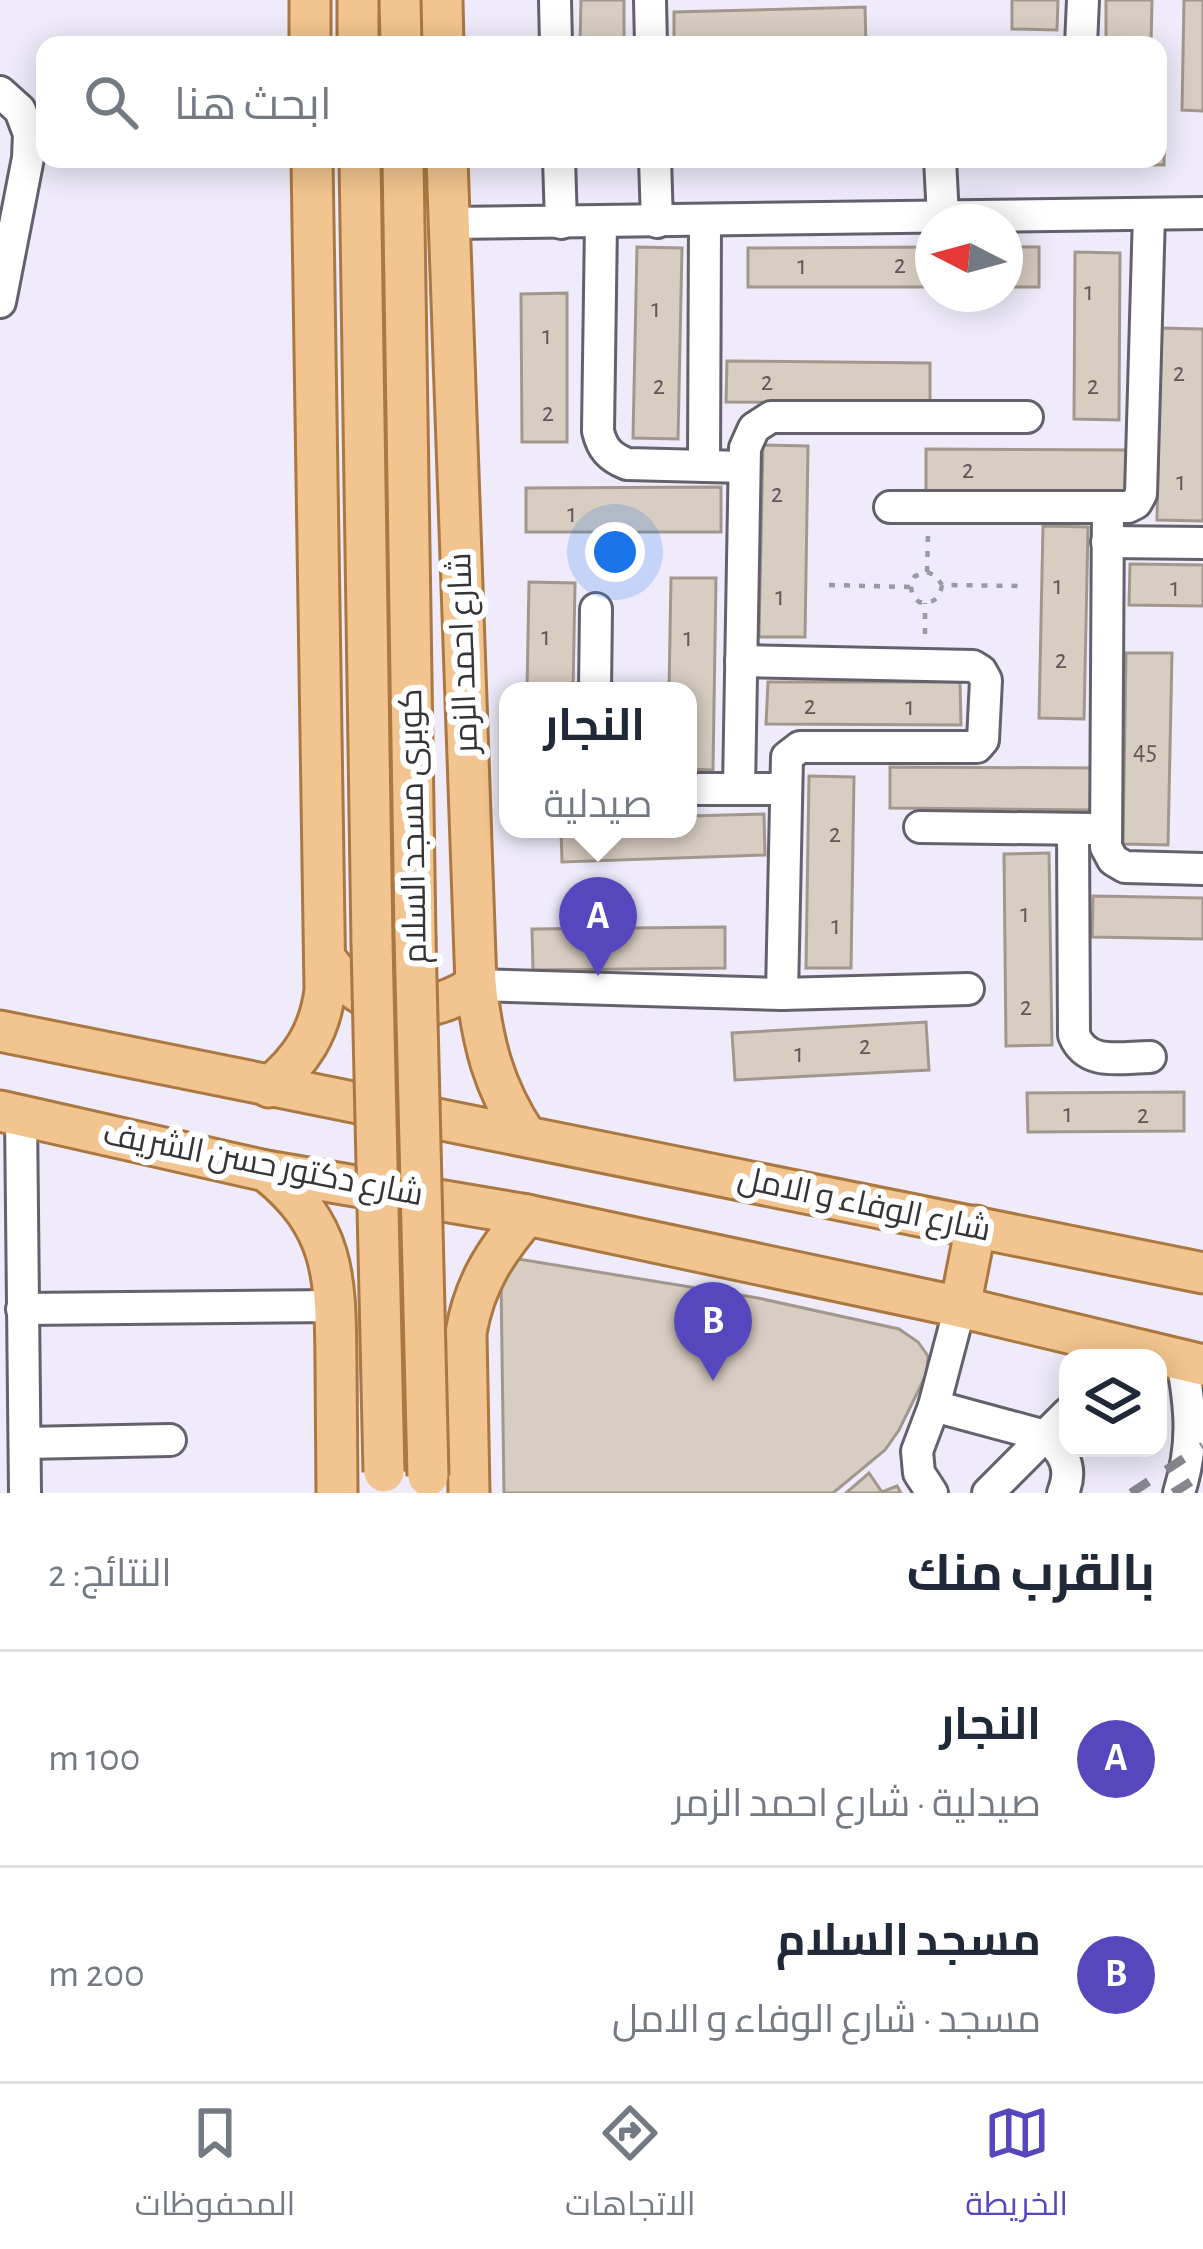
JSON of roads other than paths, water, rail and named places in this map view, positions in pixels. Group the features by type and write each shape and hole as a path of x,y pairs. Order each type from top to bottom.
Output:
{"main road":[{"path":"310,0 310,36"},
{"path":"358,0 358,36"},
{"path":"400,0 401,36"},
{"path":"442,0 443,36"},
{"path":"269,1087 297,1061 317,1028 326,990 312,168"},
{"name":"كوبرى مسجد السلام","path":"360,168 385,1483"},
{"name":"كوبرى مسجد السلام","path":"403,168 428,1485"},
{"name":"شارع احمد الزمر","path":"447,168 476,985 496,1084 526,1136"},
{"path":"325,958 350,986 384,1004 422,1007 459,996 476,985"},
{"path":"0,1031 526,1136"},
{"name":"شارع دكتور حسن الشريف","path":"10,1113 266,1171 527,1215"},
{"name":"شارع الوفاء و الامل","path":"526,1136 1203,1274"},
{"path":"266,1171 299,1202 330,1261 335,1306 337,1493"},
{"path":"470,1493 469,1313 492,1258 527,1215 960,1307 1114,1349"},
{"path":"960,1307 976,1226"},
{"path":"335,1306 376,1280 408,1280 438,1294 460,1318 466,1333"}],"street":[{"path":"555,0 556,36"},
{"path":"650,0 651,36"},
{"path":"1082,36 1083,0"},
{"path":"0,92 20,110 29,134 0,302"},
{"path":"560,168 561,224"},
{"path":"655,168 657,222"},
{"path":"940,168 942,204"},
{"path":"1023,216 1203,213"},
{"path":"890,507 1133,506 1141,494 1149,214"},
{"path":"450,224 915,218"},
{"path":"704,221 704,466"},
{"path":"601,224 600,442 616,460 627,464 744,467"},
{"path":"739,789 748,437 771,417 1027,417"},
{"path":"1108,507 1108,854 1119,864 1203,869"},
{"path":"1108,542 1203,543"},
{"path":"595,682 596,609"},
{"path":"741,662 973,666 984,675 984,736 977,747 800,747 787,757 782,994"},
{"path":"697,789 785,789"},
{"path":"920,826 1106,829"},
{"path":"1073,829 1074,1035 1081,1050 1095,1057 1150,1057"},
{"path":"476,985 782,994 968,989"},
{"path":"10,1113 25,1443 17,1483"},
{"path":"22,1309 335,1306"},
{"path":"932,1493 919,1473 917,1451 960,1307"},
{"path":"1193,1362 1188,1465 1179,1493 1203,1468"},
{"path":"934,1406 1046,1436 1065,1458 1068,1472 1063,1493"},
{"path":"988,1493 1059,1422"},
{"path":"25,1443 170,1440"}],"railway":[{"path":"1131,1493 1203,1446"},
{"path":"1173,1493 1203,1474"}],"place":[{"name":"النجار","path":"598,976"},
{"name":"مسجد السلام","path":"713,1381"}]}
